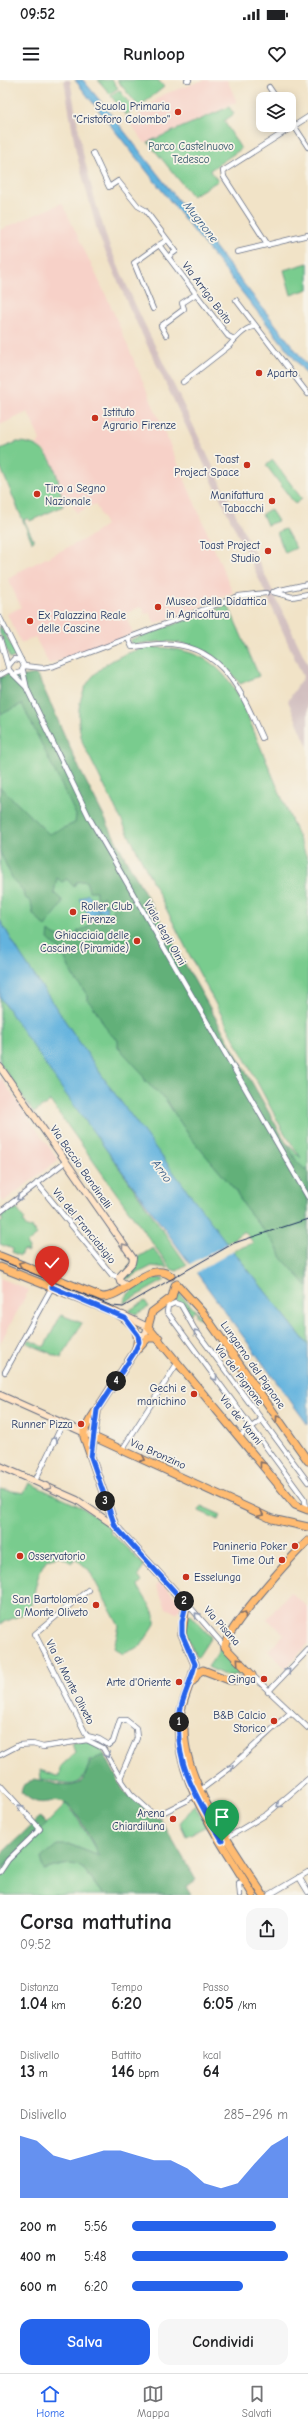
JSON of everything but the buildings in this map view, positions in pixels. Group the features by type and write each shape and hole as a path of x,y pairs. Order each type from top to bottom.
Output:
{"main road":[{"path":"0,1256 95,1294 110,1296 154,1272 162,1272 171,1276"},
{"path":"0,1267 119,1315 130,1322 138,1335 139,1342 134,1353 84,1432 115,1526"},
{"name":"Lungarno del Pignone","path":"148,1327 152,1312 170,1299 174,1294 176,1285 204,1314 308,1461"},
{"name":"Via de' Vanni","path":"148,1327 240,1436 295,1505 307,1510"},
{"path":"134,1353 148,1338 158,1338"},
{"path":"91,1457 97,1410"},
{"name":"Via Bronzino","path":"94,1437 272,1519 308,1528"},
{"name":"Via Pisana","path":"115,1526 185,1602 186,1607"},
{"path":"225,1647 226,1640 233,1626 308,1541"},
{"path":"186,1607 182,1622 182,1634 185,1646 194,1660 194,1668 182,1702 179,1736 182,1763 224,1839 245,1882 253,1894"},
{"name":"Via Pisana","path":"225,1647 252,1675"},
{"path":"197,1792 186,1753 184,1720 187,1702 195,1679 200,1670 207,1671 230,1680 241,1680 252,1675"},
{"path":"224,1839 262,1895"}],"street":[{"path":"269,88 272,92"},
{"path":"296,124 308,117"},
{"path":"296,128 308,147"},
{"path":"268,245 224,177 223,172 283,132"},
{"name":"Via Arrigo Boito","path":"94,153 109,187 118,181 138,206 145,210 176,251 168,257"},
{"path":"237,252 308,235"},
{"path":"153,309 134,263 167,240"},
{"name":"Via Arrigo Boito","path":"159,246 228,336 234,339"},
{"path":"166,335 161,326 184,309 182,303 196,294"},
{"path":"236,300 255,327 308,394"},
{"path":"183,382 229,346 234,339 251,327 255,327"},
{"path":"308,584 273,592 292,597 308,594"},
{"path":"15,674 23,668 46,668 239,596 266,593"},
{"name":"Viale degli Olmi","path":"0,618 21,660 27,689"},
{"path":"128,638 133,647 166,644 187,647 221,665 244,696 262,738"},
{"path":"0,639 9,667"},
{"path":"0,675 9,667 14,659 21,660"},
{"name":"Viale degli Olmi","path":"9,667 27,689 90,819 308,1197"},
{"name":"Via Baccio Bandinelli","path":"0,1067 133,1258 132,1263 118,1276"},
{"path":"0,1212 65,1162"},
{"name":"Viale degli Olmi","path":"298,1181 308,1193"},
{"name":"Via del Franciabigio","path":"37,1183 112,1275 118,1276"},
{"path":"118,1276 120,1282 128,1286"},
{"path":"5,1372 52,1287"},
{"name":"Via del Pignone","path":"250,1428 175,1324 166,1309 175,1303 181,1305 194,1328 308,1482"},
{"path":"119,1315 140,1321 148,1327 145,1335 138,1335"},
{"path":"122,1450 178,1362"},
{"name":"Via Bronzino","path":"0,1395 94,1437"},
{"path":"240,1436 261,1420"},
{"path":"35,1481 62,1423"},
{"path":"250,1428 305,1500 307,1510"},
{"name":"Via Pisana","path":"0,1466 77,1500 115,1526"},
{"name":"Via di Monte Oliveto","path":"88,1590 36,1634 87,1738 103,1748 131,1794 156,1815 181,1805 230,1768 291,1712"},
{"name":"Via Pisana","path":"186,1607 191,1608 225,1647"},
{"path":"268,1692 308,1650"},
{"path":"194,1660 207,1671"},
{"name":"Via Pisana","path":"252,1675 268,1692 308,1728"},
{"name":"Via di Monte Oliveto","path":"0,1755 19,1745 30,1744 43,1747 87,1738 99,1739 109,1745 113,1742 120,1720 126,1720 136,1728 137,1738 120,1778"},
{"path":"224,1839 267,1814 308,1779"},
{"path":"0,1785 40,1830 8,1860 0,1872"},
{"path":"269,1895 308,1872"},
{"path":"299,1877 308,1892"},
{"path":"240,1895 239,1884 245,1882"}],"shaded area":[{"path":"64,80 70,80 82,149 94,197 109,245 135,304 308,665 308,747 288,701 303,677 267,596 129,307 98,234 76,152"},
{"name":"Scuola Primaria \"Cristoforo Colombo\"","path":"204,80 227,80 237,102 145,143 130,123 162,95"},
{"name":"Istituto Agrario Firenze","path":"62,203 109,302 233,593 155,624 150,613 145,614 142,606 125,614 133,634 49,664 35,637 21,643 7,614 21,607 8,579 18,574 18,572 87,538 106,525 95,504 77,513 71,502 63,506 61,492 45,451 37,445 40,440 28,412 0,425 0,230"},
{"path":"0,1077 58,1160 3,1202 0,1198"},
{"path":"0,1278 29,1290 0,1343"},
{"path":"161,1581 180,1603 181,1607 176,1613 166,1608 156,1586"},
{"path":"290,1592 308,1607 308,1644 286,1668 268,1651 284,1634 267,1619"}],"green space":[{"path":"98,80 112,80 118,88 110,94"},
{"path":"117,80 158,80 164,87 139,107"},
{"path":"119,90 134,109 126,115 111,96"},
{"name":"Parco Castelnuovo Tedesco","path":"229,107 234,114 224,121 241,149 210,170 218,181 192,196 148,142"},
{"path":"308,263 308,289 291,295 284,270"},
{"name":"Tiro a Segno Nazionale","path":"17,442 29,444 39,448 46,454 56,473 63,506 30,521 28,518 24,520 34,541 32,542 0,466 0,449"},
{"path":"273,460 302,499 295,504 266,465"},
{"path":"270,509 278,521 267,525 262,514"},
{"path":"285,529 296,548 285,553 277,532"},
{"path":"228,605 259,676 240,684 229,670 218,660 193,646 165,642 149,642 132,645 130,640"},
{"path":"0,625 17,656 10,659 0,633"},
{"path":"148,647 178,650 201,657 221,672 230,683 239,696 308,860 308,1345 233,1251 253,1243 252,1241 244,1231 225,1245 109,1086 21,956 0,920 0,677 9,674 17,677 97,808 284,1140 301,1158 282,1129 188,952 83,744 79,725 79,707 83,692 90,679 101,668 114,659 130,652"},
{"path":"8,674 14,678 35,674 39,678 80,770 125,858 297,1162 308,1172 308,1287 282,1258 276,1246 245,1207 235,1190 190,1137 165,1099 146,1082 141,1072 118,1047 118,1040 105,1027 96,1011 88,1001 88,996 73,976 62,952 48,939 49,931 59,937 76,935 78,931 88,927 93,918 98,915 110,915 115,908 110,903 106,904 103,896 101,899 96,897 96,891 89,891 86,881 76,882 74,887 67,879 62,882 57,878 54,893 62,900 62,904 45,927 33,914 31,902 24,897 23,890 14,882 0,852 0,787 49,834 75,823 76,815 22,704 2,714 0,710 0,678"},
{"path":"0,997 187,1265 177,1271 171,1269 50,1101 34,1113 0,1063"},
{"path":"11,1208 14,1211 17,1209 25,1220 23,1222 28,1229 31,1227 37,1235 26,1244 29,1248 28,1252 23,1250 20,1256 12,1252 13,1249 0,1244 0,1223 3,1221 1,1216"},
{"path":"153,1248 168,1268 152,1266 123,1281 121,1278 135,1259"},
{"path":"160,1278 165,1280 124,1303 128,1294 138,1286 149,1280"},
{"path":"179,1293 206,1322 196,1316 196,1312 194,1311 191,1314 188,1313 182,1303 172,1300"},
{"path":"145,1301 149,1307 136,1314 128,1311"},
{"path":"61,1315 82,1323 61,1358 27,1343 29,1340 44,1347"},
{"path":"29,1483 83,1508 112,1528 110,1532 144,1565 138,1576 142,1582 138,1586 155,1615 155,1624 141,1646 123,1654 114,1648 119,1626 89,1570 75,1558 72,1563 59,1556 47,1559 40,1571 28,1612 0,1624 0,1489 24,1493"},
{"path":"201,1506 221,1515 219,1520 199,1511"},
{"path":"190,1614 211,1637 198,1657 189,1642 186,1631 187,1619"},
{"path":"221,1648 244,1674 226,1676 208,1667"},
{"path":"85,1741 98,1745 105,1755 90,1761 82,1779 77,1783 65,1784 41,1779 40,1770 59,1777 60,1767 75,1753 72,1743"},
{"path":"105,1755 123,1790 155,1818 160,1818 196,1880 186,1887 191,1895 103,1895 85,1871 80,1867 67,1864 44,1870 41,1858 57,1845 71,1845 99,1856 84,1827 70,1807 59,1802 34,1801 21,1792 23,1786 34,1779 69,1786 80,1783 92,1762"},
{"path":"66,1804 75,1814 100,1857 71,1845 44,1870 67,1864 80,1867 85,1871 103,1895 0,1895 0,1875 4,1867"},
{"path":"194,1804 207,1826 186,1836 180,1823"},
{"path":"40,1817 47,1824 0,1870 0,1855"}],"water":[{"path":"75,80 83,80 106,108 308,366 308,376"},
{"path":"88,894 99,911 96,902 107,906 106,912 100,911 90,917 79,899"},
{"name":"Arno","path":"0,920 21,956 109,1086 229,1246 308,1345 308,1425 62,1089 0,997"}],"pier":[{"path":"229,1243 235,1250 194,1274 188,1265"}],"tram line":[{"path":"0,1260 112,1306 123,1307 234,1243 308,1219"}],"place":[{"name":"Scuola Primaria \"Cristoforo Colombo\"","path":"178,112"},
{"name":"Aparto","path":"259,373"},
{"name":"Istituto Agrario Firenze","path":"95,418"},
{"name":"Toast Project Space","path":"247,465"},
{"name":"Tiro a Segno Nazionale","path":"37,494"},
{"name":"Manifattura Tabacchi","path":"272,501"},
{"name":"Toast Project Studio","path":"268,551"},
{"name":"Museo della Didattica in Agricoltura","path":"158,607"},
{"name":"Ex Palazzina Reale delle Cascine","path":"30,621"},
{"name":"Roller Club Firenze","path":"73,912"},
{"name":"Ghiacciaia delle Cascine (Piramide)","path":"137,941"},
{"name":"Gechi e manichino","path":"194,1394"},
{"name":"Runner Pizza","path":"81,1424"},
{"name":"Panineria Poker","path":"295,1546"},
{"name":"Osservatorio","path":"20,1556"},
{"name":"Time Out","path":"282,1560"},
{"name":"Esselunga","path":"186,1577"},
{"name":"San Bartolomeo a Monte Oliveto","path":"96,1605"},
{"name":"Ginga","path":"264,1679"},
{"name":"Arte d'Oriente","path":"179,1682"},
{"name":"B&B Calcio Storico","path":"274,1721"},
{"name":"Arena Chiardiluna","path":"173,1819"}],"route":[{"path":"52,1287 125,1318 131,1323 139,1338 139,1342 134,1353 97,1410 91,1457 115,1526 144,1556 186,1604 181,1630 182,1638 195,1664 180,1712 180,1753 185,1773 190,1784 222,1841"}],"water label":[{"name":"Mugnone","path":"201,222"}]}
